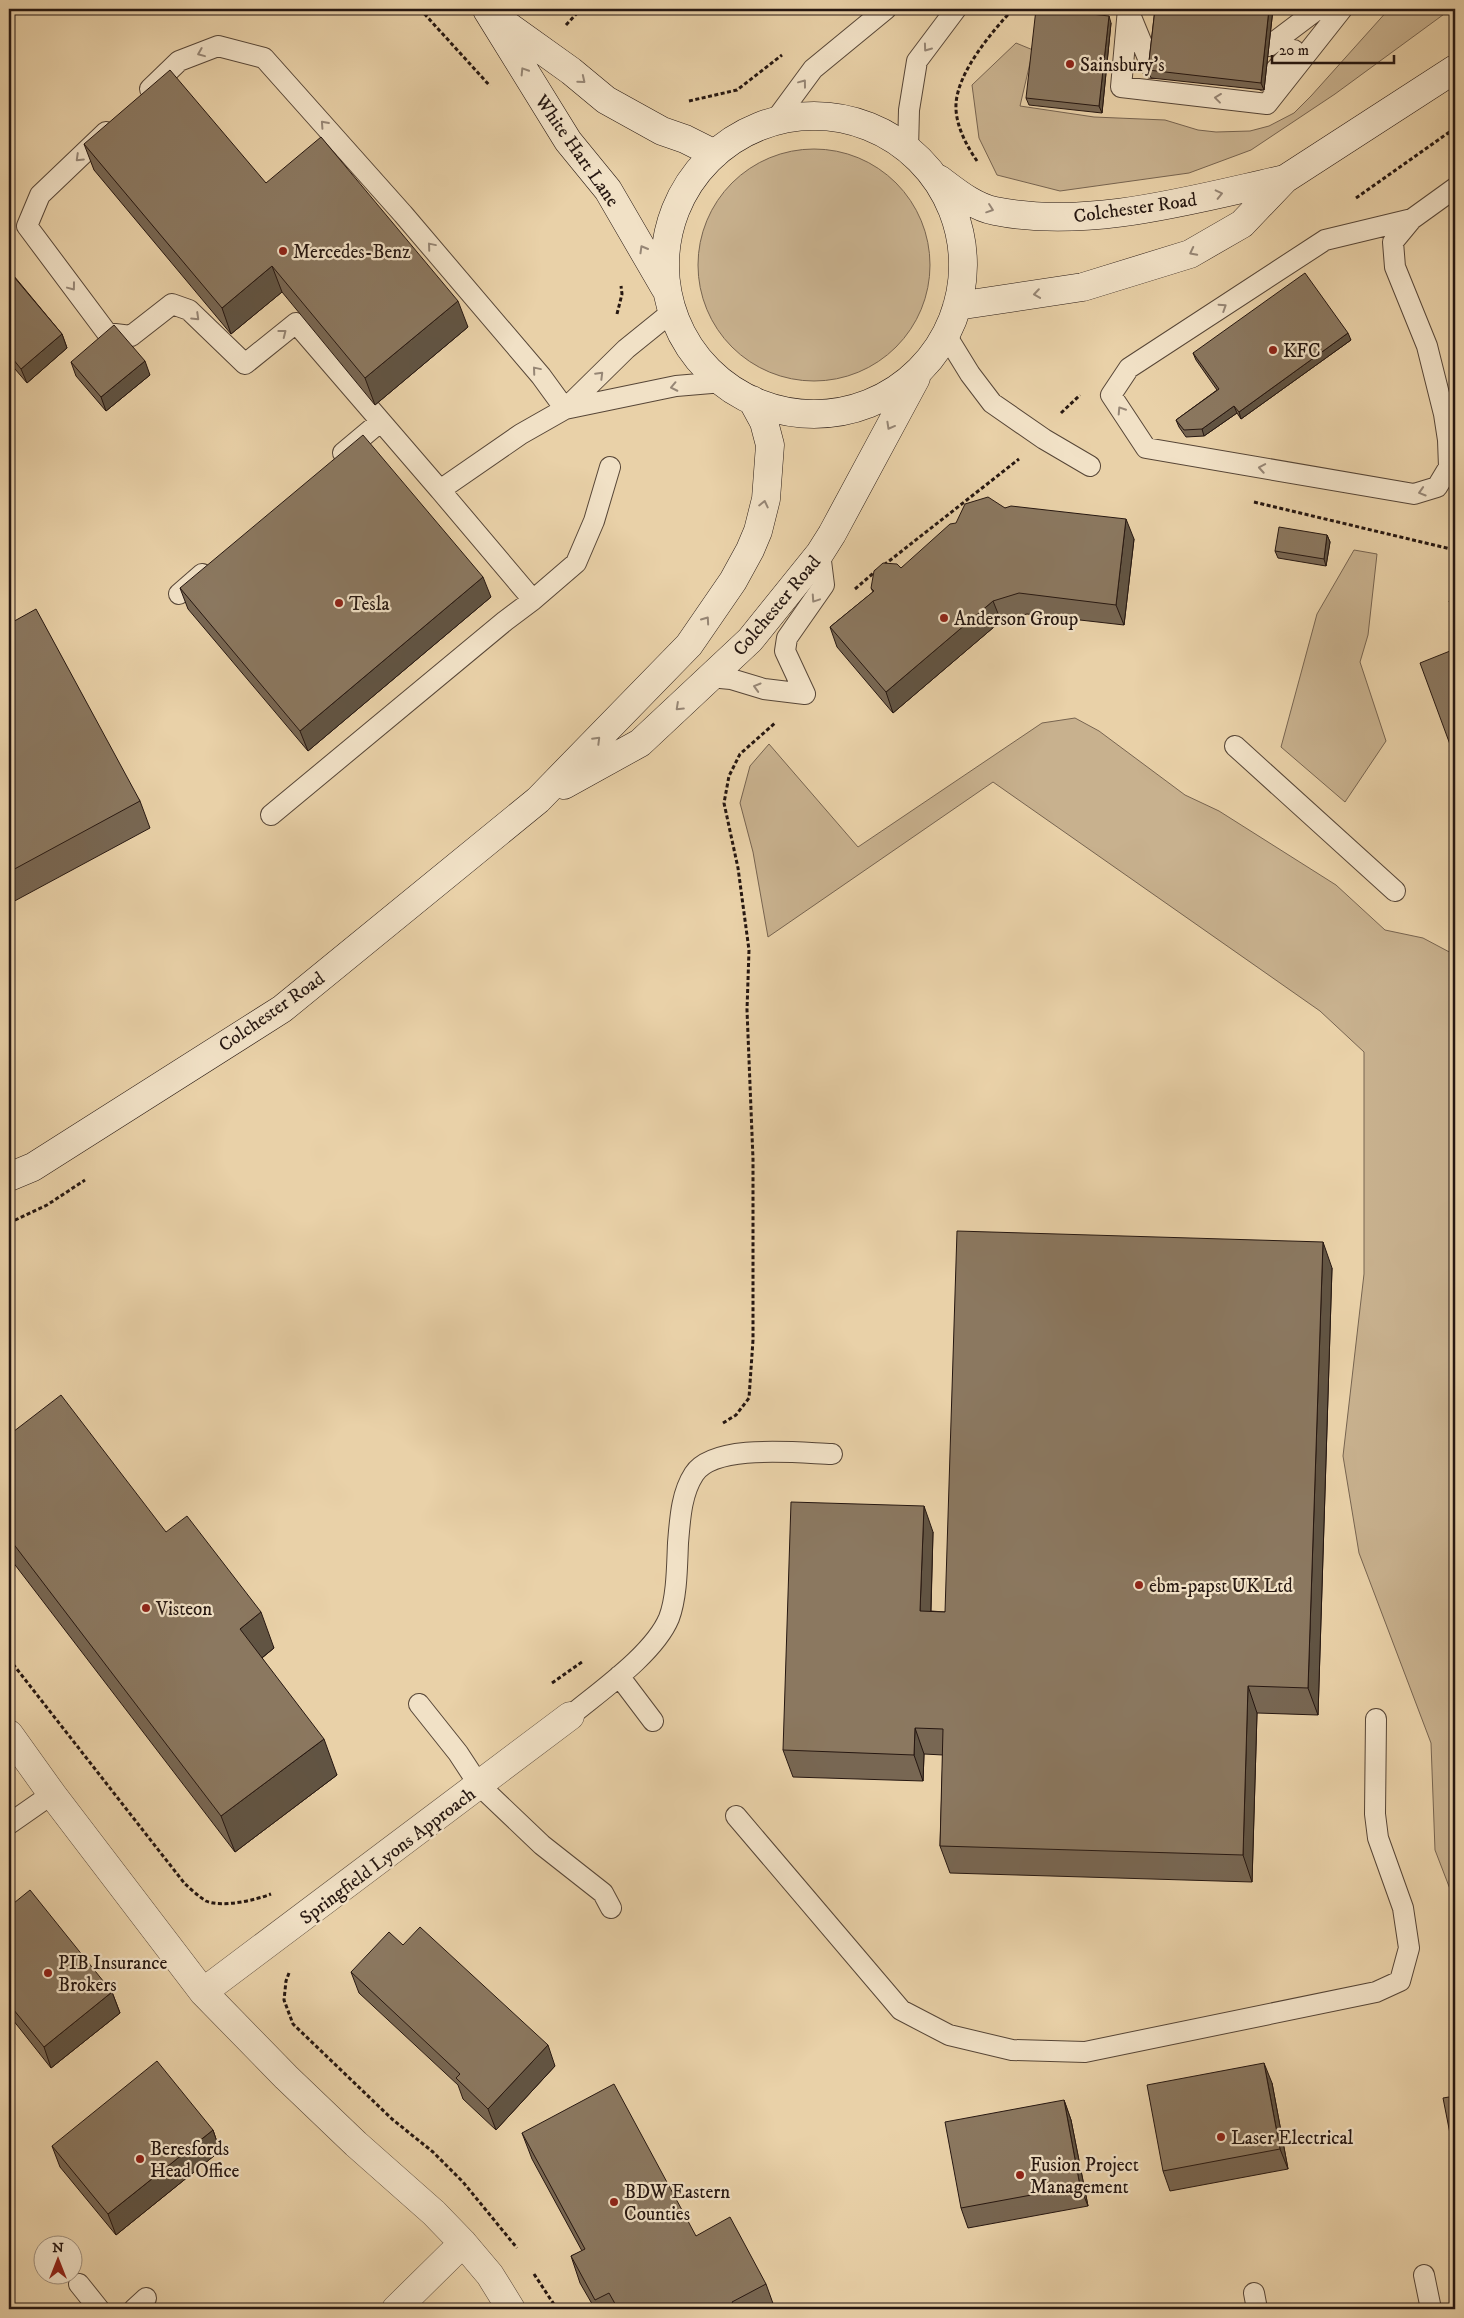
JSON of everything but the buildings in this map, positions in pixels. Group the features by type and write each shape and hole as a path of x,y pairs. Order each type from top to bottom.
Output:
{"main road":[{"name":"White Hart Lane","path":"486,9 571,71 606,100 662,131 685,139 716,154"},
{"name":"White Hart Lane","path":"486,9 568,141 608,190 670,301"},
{"name":"Colchester Road","path":"957,306 1084,287 1190,254 1242,224 1286,179 1452,76"},
{"path":"819,116 851,121 874,129 908,149 933,176 952,208 960,234 963,266 957,306 946,335 922,368 896,390 881,398 844,411 816,414 779,409 752,400 723,382 694,353 679,328 670,301 666,249 673,218 687,188 700,169 716,154 751,130 774,122 819,116"},
{"name":"Colchester Road","path":"933,176 968,199 994,211 1064,218 1152,209 1286,179"},
{"name":"Colchester Road","path":"538,800 640,743 750,640 820,553 844,516 875,452 922,368"},
{"name":"Colchester Road","path":"9,1177 33,1167 282,1009 538,800 689,645 733,581 758,531 766,499 770,445 764,422 752,400"},
{"name":"Springfield Lyons Approach","path":"203,1992 570,1716"},
{"path":"9,1734 52,1794 203,1992 292,2084 356,2144 434,2212 490,2276 511,2309"},
{"path":"396,2309 463,2243"}],"lane":[{"path":"774,122 813,69 886,9"},
{"path":"908,149 909,110 917,61 956,9"},
{"path":"1128,9 1121,87 1267,104 1342,9"},
{"path":"1128,9 1156,33"},
{"path":"1128,9 1152,68"},
{"path":"1269,46 1318,9"},
{"path":"1265,81 1333,9"},
{"path":"138,102 179,61 218,46 264,58 404,214 541,376 565,409"},
{"path":"116,122 40,195 28,226 107,333 131,336 172,304 189,310 245,364 296,323 533,600"},
{"path":"1412,219 1325,240 1129,368 1112,395 1146,448 1414,494 1437,487 1449,467 1448,440 1427,346 1395,267 1393,242 1412,219 1455,188"},
{"path":"440,490 521,434 565,409 626,349 670,301"},
{"path":"946,335 970,374 992,402 1044,439 1090,466"},
{"path":"565,409 676,386 723,382"},
{"path":"331,463 380,422"},
{"path":"271,815 533,600 576,562 594,521 610,468"},
{"path":"710,677 731,679 764,689 805,694 786,651 787,638 824,585 820,553"},
{"path":"178,594 216,562"},
{"path":"1235,746 1395,891"},
{"path":"570,1716 646,1653 669,1618 676,1580 684,1498 695,1473 711,1459 764,1451 832,1454"},
{"path":"619,1676 653,1721"},
{"path":"419,1704 458,1753 479,1785 542,1845 603,1892 612,1908"},
{"path":"736,1816 901,2010 949,2035 1012,2050 1085,2052 1376,1992 1400,1981 1408,1948 1404,1908 1378,1838 1376,1814 1376,1719"},
{"path":"9,1824 52,1794"},
{"path":"1424,2275 1431,2309"},
{"path":"81,2286 99,2309"}],"path":[{"path":"562,29 581,9"},
{"path":"982,168 962,134 956,104 964,76 994,30 1013,9"},
{"path":"682,100 690,101 737,90 787,50"},
{"path":"1449,133 1455,141"},
{"path":"851,592 1044,439"},
{"path":"1250,500 1455,550"},
{"path":"721,1424 736,1415 749,1398 753,1330 753,1160 747,1010 749,950 738,868 724,802 729,776 740,754 781,717"},
{"path":"9,1659 185,1884 207,1901 226,1903 254,1901 276,1892"},
{"path":"545,1689 583,1661"},
{"path":"289,1972 284,2000 293,2024 392,2119 433,2152 463,2182 519,2252"},
{"path":"529,2266 557,2309"}],"shaded area":[{"path":"1389,9 1451,9 1335,94 1251,150 1189,173 1060,191 997,175 979,138 972,85 1016,43 1033,50 1020,106 1094,117 1165,120 1198,130 1216,132 1250,131 1269,126 1294,113"},
{"path":"814,149 837,151 869,163 888,175 904,191 916,210 925,231 930,265 928,288 916,320 904,339 888,355 869,367 848,376 814,381 791,379 759,367 740,355 724,339 712,320 703,299 698,265 700,242 712,210 724,191 740,175 759,163 780,154"},
{"path":"1354,550 1377,554 1368,635 1360,662 1386,741 1345,802 1281,747 1317,614"},
{"path":"1075,718 1099,731 1185,795 1219,811 1336,885 1385,930 1423,938 1455,955 1455,1902 1435,1850 1431,1743 1359,1553 1343,1456 1364,1274 1364,1052 1320,1011 993,782 768,937 753,852 740,803 750,766 769,744 858,847 1042,723"}],"place":[{"name":"Sainsbury's","path":"1070,64"},
{"name":"Mercedes-Benz","path":"283,251"},
{"name":"KFC","path":"1273,350"},
{"name":"Tesla","path":"339,603"},
{"name":"Anderson Group","path":"944,618"},
{"name":"ebm-papst UK Ltd","path":"1139,1585"},
{"name":"Visteon","path":"146,1608"},
{"name":"PIB Insurance Brokers","path":"48,1973"},
{"name":"Laser Electrical","path":"1221,2137"},
{"name":"Beresfords Head Office","path":"140,2159"},
{"name":"Fusion Project Management","path":"1020,2175"},
{"name":"BDW Eastern Counties","path":"614,2202"}]}
